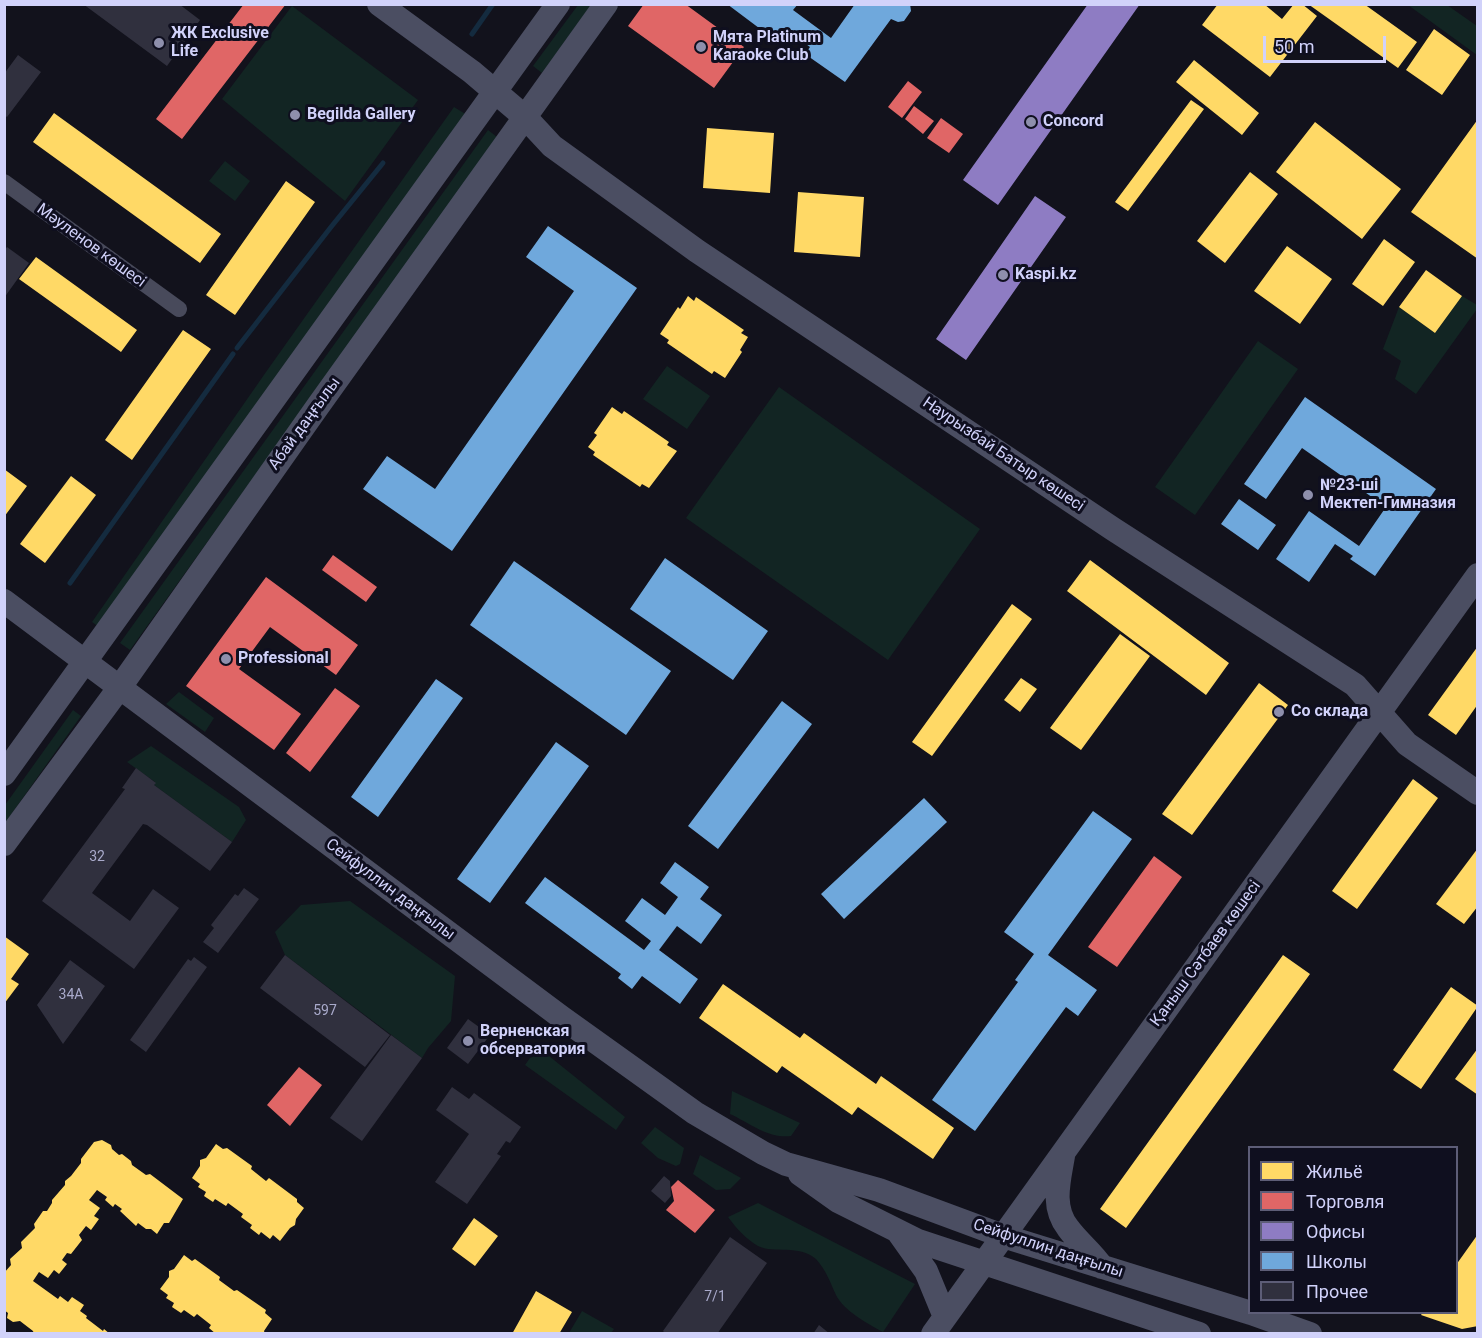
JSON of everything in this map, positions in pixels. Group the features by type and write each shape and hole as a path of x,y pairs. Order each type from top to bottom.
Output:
{"main road":[{"path":"379,4 472,72 526,117"},
{"path":"4,774 558,4"},
{"name":"Абай даңғылы","path":"4,844 120,687 606,4"},
{"name":"Наурызбай Батыр көшесі","path":"526,117 552,146 698,251 1084,509 1355,685 1407,744 1478,793"},
{"name":"Қаныш Сәтбаев көшесі","path":"939,1325 1478,575"},
{"name":"Сейфуллин даңғылы","path":"4,601 579,1030 695,1113 786,1164 838,1201 899,1232 983,1264 1199,1334"},
{"path":"1064,1152 1057,1203 1068,1229 1093,1254 1102,1267"},
{"name":"Сейфуллин даңғылы","path":"786,1164 879,1190 1003,1236 1310,1334"},
{"path":"899,1232 926,1271 939,1325"}],"street":[{"name":"Мәуленов көшесі","path":"4,182 178,309"}],"green space":[{"path":"578,5 591,5 542,73 533,66"},
{"path":"1408,5 1447,5 1477,26 1477,55"},
{"path":"292,6 418,100 345,201 222,99"},
{"path":"454,107 475,120 106,632 92,622"},
{"path":"488,130 497,137 130,650 120,643"},
{"path":"225,161 250,181 235,201 209,181"},
{"path":"1462,296 1477,305 1477,309 1416,394 1395,379 1401,361 1383,349 1399,307 1435,333"},
{"path":"1258,341 1298,369 1195,515 1155,487"},
{"path":"667,366 710,396 687,429 643,399"},
{"path":"779,387 980,529 888,660 686,518"},
{"path":"179,692 214,718 205,732 166,704"},
{"path":"73,710 81,716 5,823 5,805"},
{"path":"151,746 239,807 246,820 232,842 154,785 155,782 127,762"},
{"path":"350,901 455,976 451,1021 422,1058 285,955 275,932 301,905"},
{"path":"544,1052 625,1117 616,1130 525,1065 530,1058"},
{"path":"732,1091 800,1123 791,1136 775,1135 759,1130 730,1114"},
{"path":"655,1127 684,1148 680,1164 676,1166 658,1158 641,1143"},
{"path":"700,1155 741,1178 730,1189 716,1190 693,1174"},
{"path":"758,1203 915,1284 883,1332 857,1316 840,1301 816,1259 809,1254 794,1250 758,1246 749,1240 728,1217"},
{"path":"582,1311 614,1329 611,1333 569,1333"}],"building: Жильё":[{"path":"1218,4 1264,4 1282,19 1294,4 1302,4 1317,16 1270,77 1202,25"},
{"path":"1308,4 1364,4 1417,42 1398,68"},
{"path":"1434,29 1470,55 1442,95 1406,70"},
{"path":"1194,60 1259,113 1242,135 1176,82"},
{"path":"1191,100 1204,109 1128,211 1115,202"},
{"path":"54,113 221,234 200,263 33,142"},
{"path":"1478,119 1478,259 1411,212"},
{"path":"1315,122 1401,189 1362,239 1276,172"},
{"path":"707,128 774,133 770,193 703,188"},
{"path":"1250,172 1278,194 1225,263 1197,241"},
{"path":"286,181 315,202 235,315 206,295"},
{"path":"798,192 864,197 860,257 794,252"},
{"path":"1384,239 1415,262 1383,306 1352,284"},
{"path":"1287,246 1332,279 1300,324 1254,291"},
{"path":"36,257 137,330 121,352 19,279"},
{"path":"1426,270 1462,296 1435,333 1399,307"},
{"path":"688,296 694,301 696,297 744,330 741,333 748,337 740,350 742,352 725,378 714,371 712,374 667,343 669,340 660,334"},
{"path":"183,330 211,349 132,460 105,440"},
{"path":"612,407 622,414 624,411 669,442 667,445 677,451 649,488 642,484 640,487 593,455 595,452 588,447 597,435 594,433"},
{"path":"4,469 27,486 4,517"},
{"path":"71,476 96,495 45,563 20,544"},
{"path":"1090,560 1229,663 1206,695 1067,591"},
{"path":"1012,604 1032,619 932,756 912,742"},
{"path":"1120,634 1150,656 1081,750 1050,728"},
{"path":"1478,646 1478,704 1456,735 1428,715"},
{"path":"1021,678 1037,689 1020,712 1004,700"},
{"path":"1259,683 1288,705 1192,835 1162,814"},
{"path":"1413,779 1438,798 1357,909 1332,891"},
{"path":"1478,848 1478,906 1464,924 1436,904"},
{"path":"4,936 29,954 11,979 19,984 4,1004"},
{"path":"1283,955 1310,974 1126,1228 1100,1209"},
{"path":"723,984 800,1038 804,1033 876,1084 881,1076 954,1128 933,1159 858,1107 852,1115 782,1066 777,1073 699,1018"},
{"path":"1451,987 1478,1006 1421,1089 1393,1070"},
{"path":"1478,1048 1478,1095 1455,1079"},
{"path":"102,1140 111,1145 119,1155 122,1154 131,1161 132,1165 146,1175 150,1174 183,1199 169,1223 164,1223 157,1234 138,1223 136,1226 120,1211 122,1209 115,1204 113,1207 105,1200 107,1197 97,1190 89,1200 100,1208 94,1216 99,1219 91,1230 86,1226 79,1235 82,1240 71,1254 67,1253 62,1260 67,1264 59,1274 54,1270 48,1278 39,1272 33,1281 58,1299 60,1296 68,1302 72,1297 84,1305 80,1311 87,1316 86,1318 110,1334 34,1334 20,1321 13,1322 7,1318 8,1313 4,1310 4,1273 11,1265 10,1259 22,1248 21,1242 35,1228 34,1224 43,1211 47,1211 52,1200 65,1185 65,1181 81,1163 81,1159 94,1142"},
{"path":"216,1144 223,1149 227,1148 252,1166 251,1169 266,1181 269,1178 297,1199 297,1202 304,1208 296,1219 295,1225 280,1241 273,1235 270,1239 261,1232 259,1235 250,1228 252,1225 241,1217 243,1214 228,1203 226,1206 215,1199 213,1202 204,1196 206,1192 198,1187 200,1184 192,1178 200,1166 200,1160 206,1158"},
{"path":"474,1218 498,1236 475,1266 452,1249"},
{"path":"1478,1234 1478,1326 1462,1329 1421,1315 1458,1314 1458,1262"},
{"path":"184,1255 192,1261 195,1259 220,1277 219,1280 234,1291 237,1290 266,1310 265,1313 272,1319 264,1331 265,1334 216,1334 209,1328 211,1325 197,1314 194,1317 184,1310 181,1313 172,1307 174,1303 166,1298 168,1295 160,1289 169,1277 169,1271 174,1269"},
{"path":"536,1291 572,1312 559,1334 512,1334"}],"building: Торговля":[{"path":"244,4 286,4 182,139 156,119"},
{"name":"Мята Platinum Karaoke Club","path":"644,4 685,4 744,47 714,88 628,26"},
{"path":"908,81 922,92 902,118 888,107"},
{"path":"914,106 934,121 923,134 905,119"},
{"path":"941,118 963,134 949,153 927,138"},
{"path":"333,555 377,587 366,602 322,570"},
{"name":"Professional","path":"266,577 358,645 336,675 270,627 239,669 301,714 274,750 186,686"},
{"path":"335,688 360,706 310,772 286,753"},
{"path":"1154,856 1182,877 1117,967 1088,947"},
{"path":"299,1067 322,1085 290,1126 267,1105"},
{"path":"678,1180 715,1210 695,1233 666,1210 674,1201 671,1187"}],"building: Офисы":[{"name":"Concord","path":"1088,4 1140,4 998,205 963,180"},
{"name":"Kaspi.kz","path":"1035,196 1066,217 966,360 936,339"}],"building: Школы":[{"path":"727,4 798,4 793,10 831,38 855,4 910,4 911,11 904,21 898,22 891,19 845,82 805,54 810,47 784,28 775,40"},
{"path":"548,226 637,288 452,551 363,489 387,456 435,489 574,291 526,257"},
{"path":"1305,397 1436,489 1375,576 1350,559 1353,556 1335,544 1309,582 1276,559 1309,511 1359,546 1386,507 1302,448 1266,499 1244,484"},
{"path":"1239,499 1276,525 1258,550 1221,524"},
{"path":"665,558 768,631 733,680 630,609"},
{"path":"514,561 671,671 626,735 470,625"},
{"path":"436,679 463,698 378,817 351,797"},
{"path":"782,701 812,724 718,849 688,826"},
{"path":"556,742 589,766 490,903 457,879"},
{"path":"924,798 947,822 844,919 821,894"},
{"path":"1093,811 1132,839 1048,955 1097,990 1078,1016 1066,1007 975,1131 932,1100 1018,982 1015,980 1034,954 1004,932"},
{"path":"675,862 709,887 700,899 722,915 701,944 677,926 659,950 698,979 680,1004 642,976 632,989 618,978 621,974 525,903 545,877 644,950 651,941 625,921 642,898 665,915 678,897 660,883"}],"building: Прочее":[{"name":"ЖК Exclusive Life","path":"83,4 179,4 200,20 167,66"},
{"path":"18,55 41,72 7,117 4,115 4,74"},
{"path":"7,247 29,263 4,298 4,251"},
{"path":"136,768 156,783 154,785 232,842 210,871 143,824 92,893 130,921 153,889 179,908 134,969 42,901 125,789 122,788"},
{"path":"244,888 259,899 218,953 203,942 214,928 211,925 235,894 238,896"},
{"path":"285,955 390,1035 365,1067 260,988"},
{"path":"194,957 207,967 146,1052 130,1040 188,959 191,961"},
{"path":"70,960 105,986 63,1044 37,1005"},
{"name":"Верненская обсерватория","path":"468,1019 490,1035 468,1064 447,1048"},
{"path":"391,1035 422,1058 362,1141 330,1118"},
{"path":"452,1087 469,1099 474,1093 521,1127 510,1143 506,1141 497,1154 501,1156 467,1204 435,1182 469,1134 436,1110"},
{"path":"664,1176 670,1181 671,1196 665,1203 651,1191"},
{"path":"730,1237 767,1263 717,1334 666,1334 663,1331"},
{"path":"819,1325 830,1334 813,1334"}],"waterway":[{"path":"472,34 493,4"},
{"path":"237,348 383,163"},
{"path":"70,583 233,354"}],"place":[{"name":"ЖК Exclusive Life","path":"159,43"},
{"name":"Мята Platinum Karaoke Club","path":"701,47"},
{"name":"Begilda Gallery","path":"295,115"},
{"name":"Concord","path":"1031,122"},
{"name":"Kaspi.kz","path":"1003,275"},
{"name":"№23-ші Мектеп-Гимназия","path":"1308,495"},
{"name":"Professional","path":"226,659"},
{"name":"Со склада","path":"1279,712"},
{"name":"Верненская обсерватория","path":"468,1041"}]}
